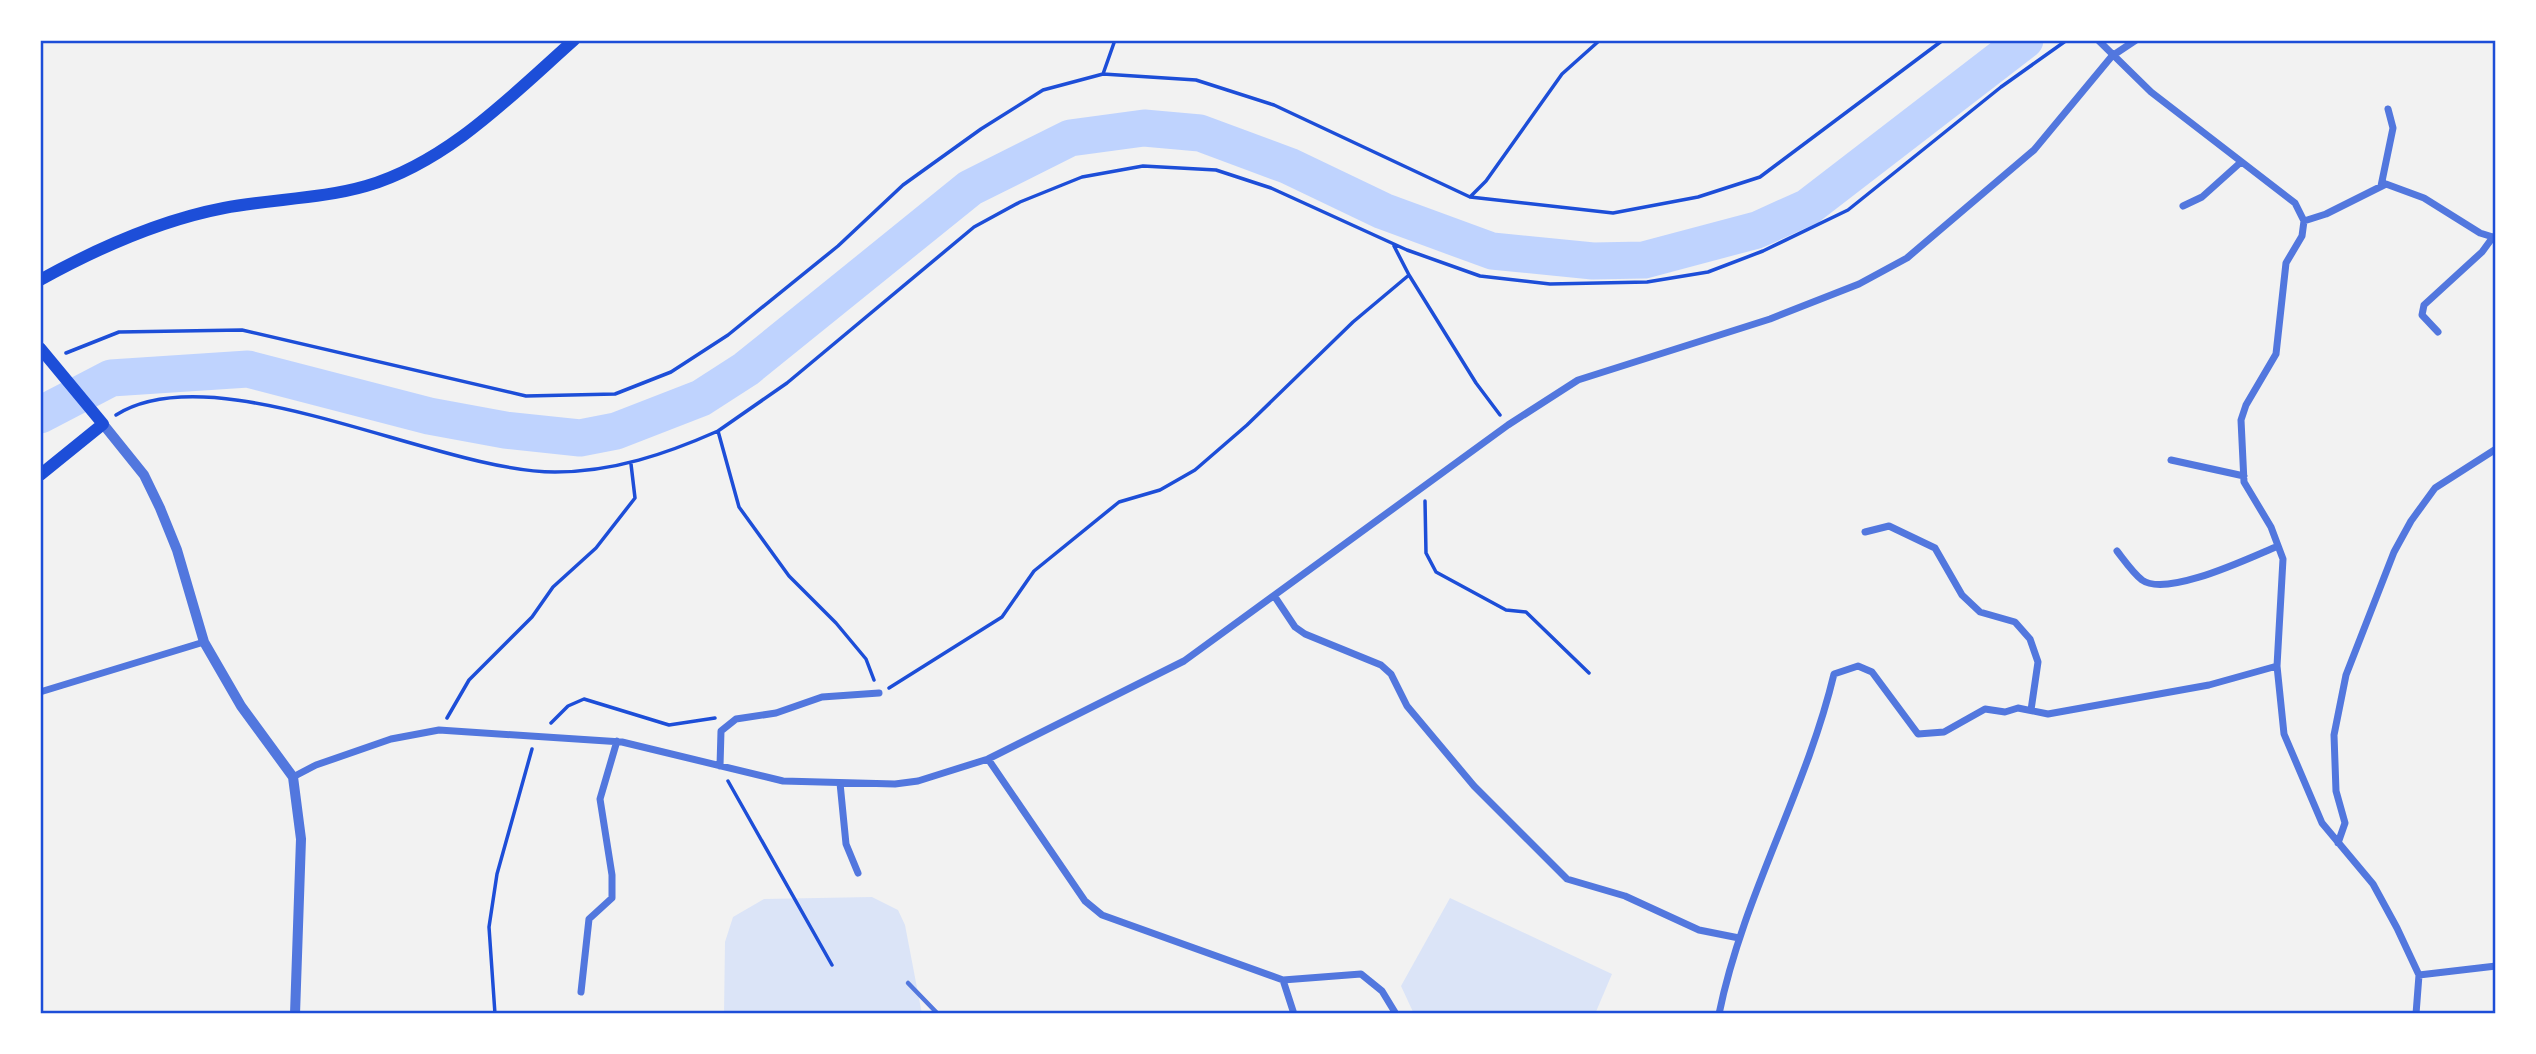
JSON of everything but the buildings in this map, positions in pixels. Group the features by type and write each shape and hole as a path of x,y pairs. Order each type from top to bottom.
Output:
{"main road":[{"path":"40,279 77,260 159,228 221,208 366,186 437,156 574,40"},
{"path":"40,348 99,419 40,475"}],"street":[{"path":"2098,40 2151,92 2295,203 2304,221 2302,236 2286,263 2276,354 2246,405 2241,420 2244,475 2283,559 2277,666 2284,734 2322,823 2373,884 2419,975 2416,1014"},
{"path":"293,777 316,765 391,739 446,730 617,741 783,781 895,785 918,781 988,759 1167,672 1275,597 1508,425 1578,380 1770,319 1859,284 1907,258 2034,150 2112,56 2137,40"},
{"path":"2381,186 2393,128 2388,109"},
{"path":"2183,206 2202,197 2241,162"},
{"path":"2304,221 2326,214 2386,184 2409,191 2480,233 2494,237 2482,252 2424,305 2422,314 2438,332"},
{"path":"99,419 144,475 160,508 177,550 204,642 241,706 293,777 301,839 296,1014"},
{"path":"2338,843 2345,823 2336,792 2334,735 2346,675 2394,552 2411,521 2435,488 2496,449"},
{"path":"2171,460 2244,475"},
{"path":"1865,532 1889,526 1935,548 1962,595 1980,612 2015,622 2030,639 2038,662 2031,710"},
{"path":"2116,551 2143,581 2159,586 2215,572 2278,546"},
{"path":"1275,597 1295,627 1381,665 1391,674 1407,706 1437,744 1474,786 1567,879 1625,896 1699,930 1739,938"},
{"path":"40,692 204,642"},
{"path":"1719,1014 1739,938 1795,799 1824,717 1834,674 1858,666 1872,672 1918,734 1944,732 1985,709 2031,710 2048,714 2182,690 2277,666"},
{"path":"720,766 721,731 736,719 776,713 822,697 879,693"},
{"path":"582,992 589,919 611,898 612,875 600,799 617,741"},
{"path":"988,759 1085,901 1102,915 1283,980 1361,974 1382,991 1396,1014"},
{"path":"840,783 846,844 858,873"},
{"path":"2419,975 2496,966"},
{"path":"1283,980 1294,1014"}],"lane":[{"path":"908,984 938,1014"}],"path":[{"path":"1103,74 1115,40"},
{"path":"1470,197 1486,181 1562,75 1600,40"},
{"path":"50,359 120,332 242,330 526,396 615,394 671,372 728,335 838,246 903,185 981,128 1043,90 1103,74 1196,80 1273,105 1470,197 1613,212 1698,197 1760,177 1943,40"},
{"path":"99,419 124,410 185,397 247,400 501,467 555,472 631,464 718,431 787,383 974,227 1020,202 1082,177 1143,166 1216,170 1271,188 1393,243 1480,276 1550,284 1647,282 1708,272 1763,251 1848,210 2001,87 2067,40"},
{"path":"1393,243 1409,275 1476,383 1508,425"},
{"path":"718,431 739,507 789,576 836,623 866,659 879,693 1002,617 1034,571 1119,502 1160,490 1195,470 1247,425 1353,322 1409,275"},
{"path":"446,730 447,716 469,680 532,617 553,587 596,548 635,498 631,464"},
{"path":"1423,489 1426,553 1436,572 1506,610 1526,612 1589,673"},
{"path":"495,1014 489,927 496,874 530,751 541,736 568,706 584,699 669,725 725,714 736,719"},
{"path":"720,766 832,965"}],"shaded area":[{"path":"872,897 898,910 905,925 922,1014 724,1014 725,942 733,917 764,899"},
{"path":"1450,898 1612,974 1595,1014 1414,1014 1401,986"}],"waterway":[{"path":"40,415 111,378 248,369 429,416 505,430 580,438 616,431 701,398 746,369 970,188 1070,138 1144,128 1200,133 1289,166 1383,211 1492,251 1593,261 1644,260 1757,230 1808,207 2025,40"}]}
